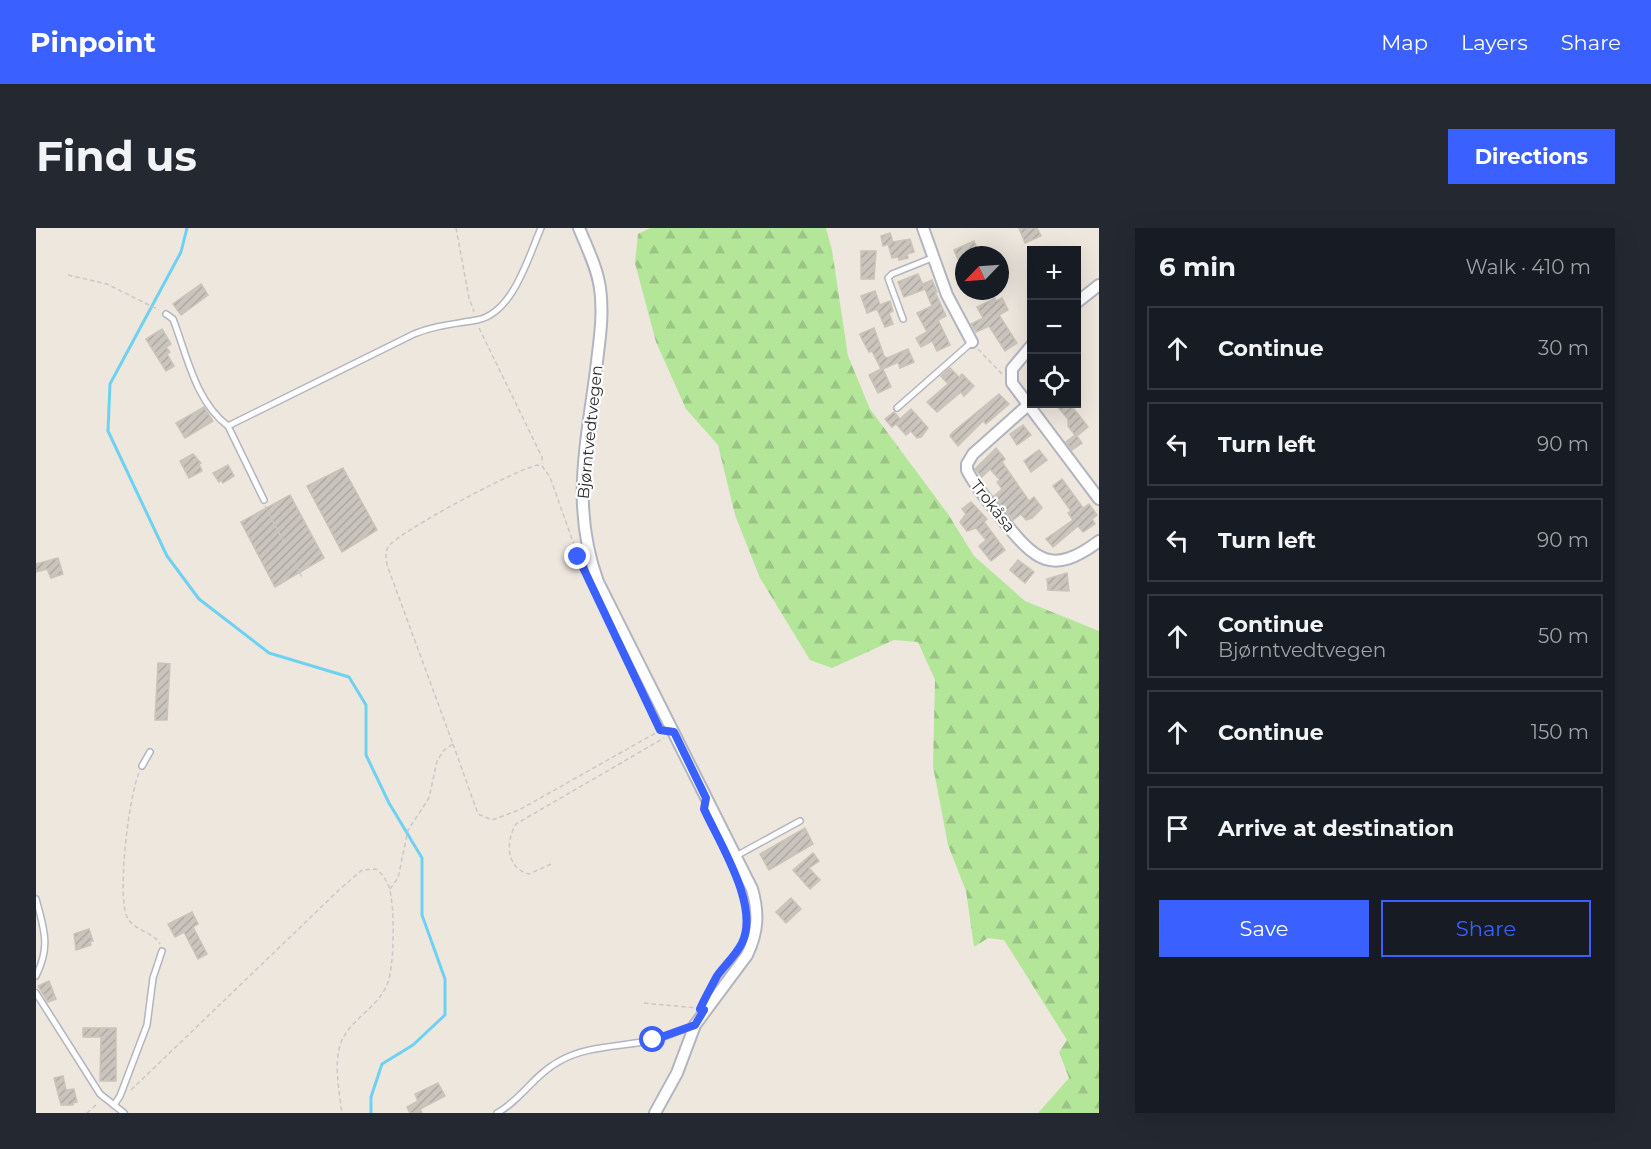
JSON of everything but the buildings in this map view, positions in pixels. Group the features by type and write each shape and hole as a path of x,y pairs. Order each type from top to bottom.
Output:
{"street":[{"name":"Bjørntvedtvegen","path":"579,228 594,264 600,288 602,318 582,484 587,551 598,582 756,902 756,930 747,954 695,1025 677,1073 655,1113"},
{"path":"923,228 947,295 972,342"},
{"path":"1081,300 1099,285"},
{"path":"1027,351 1012,369 1010,378 1015,390 1027,404"},
{"name":"Trokåsa","path":"1027,406 973,454 966,464 967,470 1034,555 1056,562 1070,558 1099,541"},
{"path":"1030,408 1099,499"}],"lane":[{"path":"228,426 414,334 441,324 477,320 497,312 509,297 541,228"},
{"path":"903,319 888,278 892,274 932,258"},
{"path":"166,314 173,319 200,389 215,413 228,426 264,500"},
{"path":"897,408 972,342"},
{"path":"142,766 150,752"},
{"path":"735,856 800,821"},
{"path":"36,898 46,942 44,961 36,976"},
{"path":"114,1105 120,1096 147,1025 153,978 162,951"},
{"path":"36,993 48,1016 104,1098 124,1113"},
{"path":"497,1113 509,1106 545,1070 560,1060 590,1051 653,1040 695,1025"}],"path":[{"path":"456,228 469,298 477,320 489,352 542,457 543,466 550,477 587,579"},
{"path":"68,275 107,284 166,314"},
{"path":"972,342 997,371 1010,378"},
{"path":"543,466 532,466 518,472 422,523 396,540 387,550 387,565 478,814 492,820 519,810 660,730 674,732"},
{"path":"264,500 302,577"},
{"path":"657,722 660,730"},
{"path":"551,864 529,874 516,866 508,842 516,824 674,732"},
{"path":"390,889 398,878 408,830 429,798 437,761 444,750 453,744"},
{"path":"142,766 135,782 128,811 125,910 134,926 155,937 162,951"},
{"path":"120,1096 154,1070 356,875 369,868 376,869 384,875 390,889 390,980 381,996 349,1029 341,1041 338,1057 342,1113"},
{"path":"644,1003 704,1010"},
{"path":"87,1113 104,1098"}],"green space":[{"path":"650,228 826,228 832,250 848,356 870,409 948,514 974,556 1025,601 1099,631 1099,1113 1038,1113 1069,1078 1059,1052 1067,1040 1004,940 988,938 974,947 966,891 948,845 933,766 935,680 918,642 894,640 832,668 810,660 760,578 735,515 718,445 686,409 656,342 635,263 638,234"}],"waterway":[{"path":"187,228 181,252 110,384 108,431 167,556 199,599 269,653 349,677 366,705 366,755 389,803 422,858 422,915 445,979 445,1015 413,1045 382,1064 371,1097 371,1113"}],"route":[{"path":"578,557 660,730 674,732 706,798 704,809 735,874 748,917 742,944 709,991 700,1009 704,1010 695,1025 653,1040"}]}
